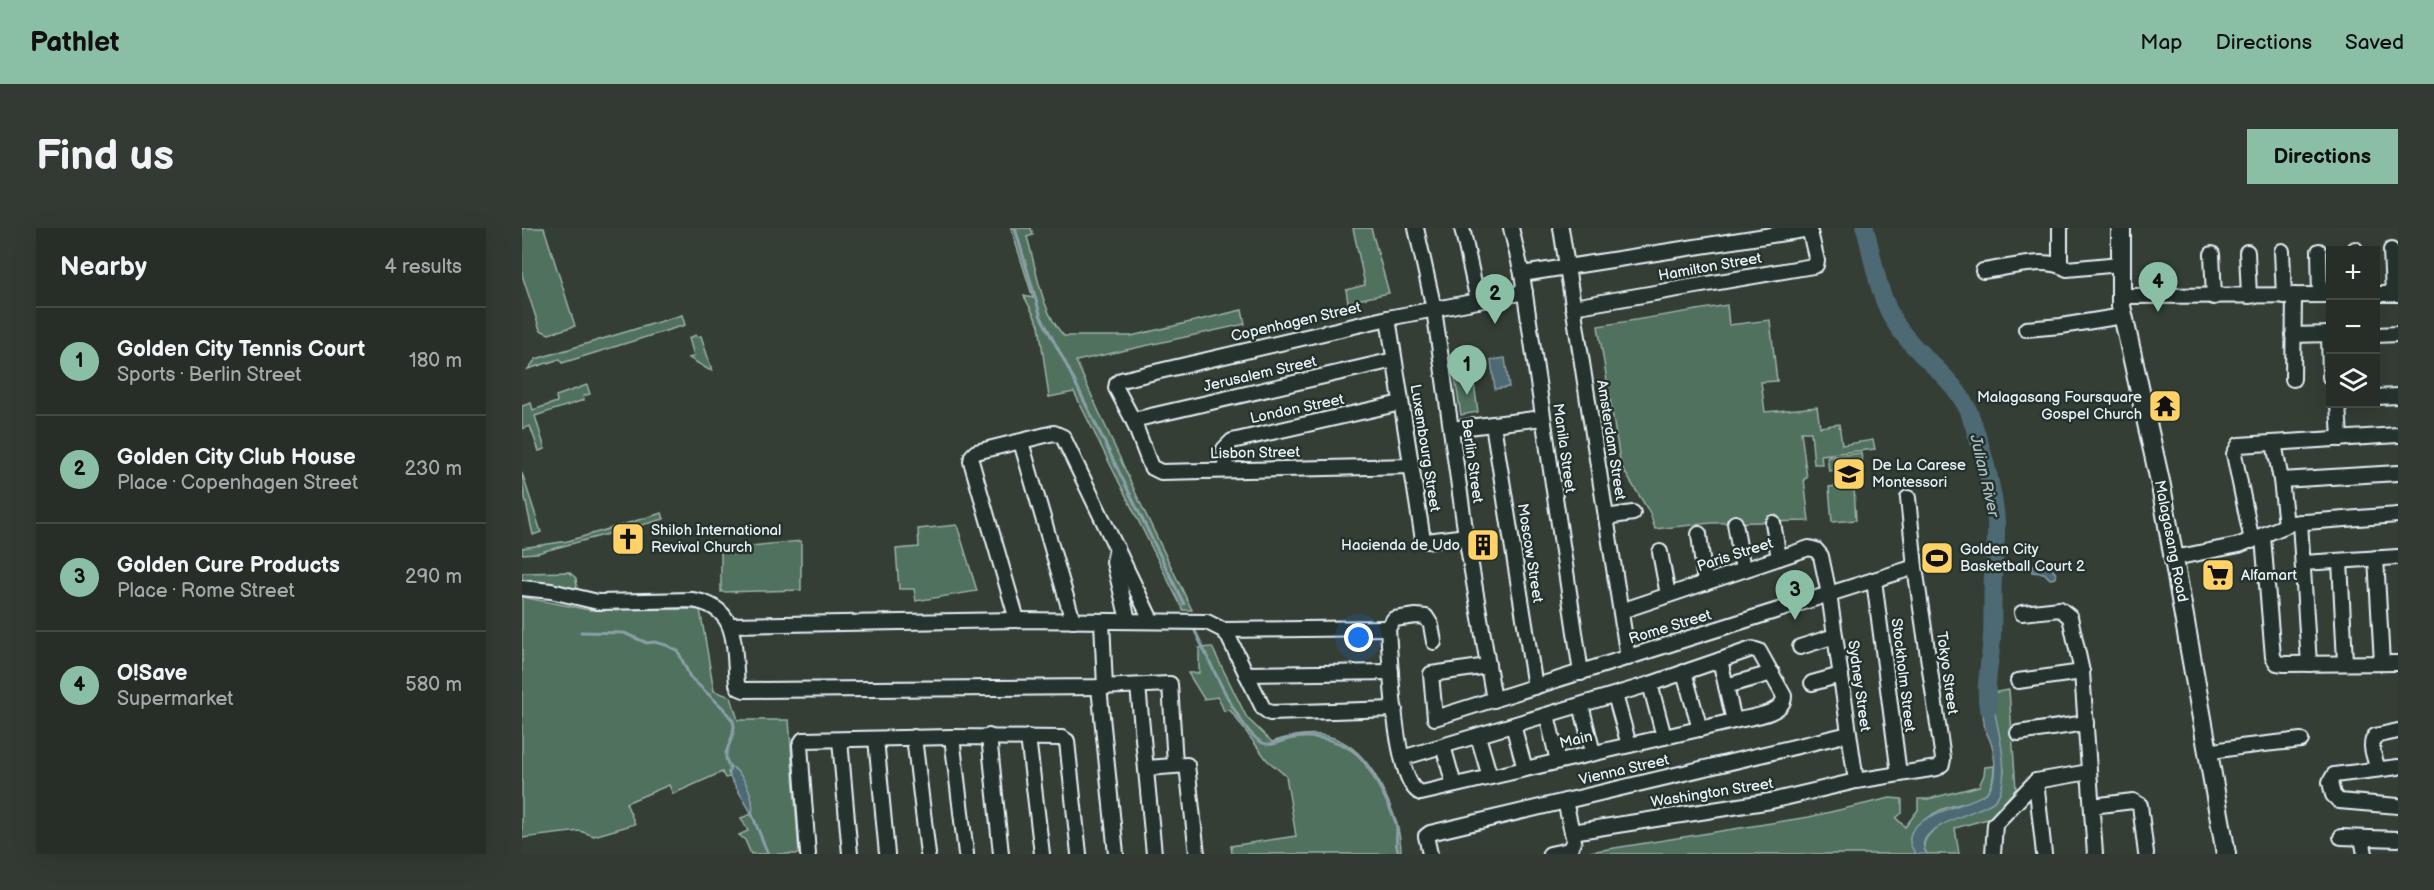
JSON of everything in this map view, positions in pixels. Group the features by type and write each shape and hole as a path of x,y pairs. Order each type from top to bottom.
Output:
{"main road":[{"name":"Malagasang Road","path":"2121,228 2120,296 2123,316 2161,486 2226,854"}],"street":[{"name":"Berlin Street","path":"1416,228 1434,309 1466,536 1494,700"},
{"path":"1462,228 1478,301"},
{"name":"Manila Street","path":"1511,228 1525,292 1581,673"},
{"name":"Amsterdam Street","path":"1561,228 1628,658"},
{"path":"1522,274 1810,228"},
{"name":"Hamilton Street","path":"1573,307 1816,265 1810,228"},
{"path":"2060,228 2060,266"},
{"path":"2380,294 2396,294 2391,250"},
{"path":"2282,251 2293,334 2293,379"},
{"path":"2120,296 2326,295 2319,251"},
{"path":"2247,252 2249,296"},
{"path":"2212,254 2214,297"},
{"path":"1983,271 2042,264 2067,269 2120,264"},
{"name":"Copenhagen Street","path":"1133,420 1116,388 1117,383 1121,380 1388,318 1525,292"},
{"path":"2025,329 2061,327 2123,316"},
{"name":"Luxembourg Street","path":"1388,318 1423,540 1466,536"},
{"path":"2293,334 2326,334"},
{"path":"2380,335 2398,334"},
{"name":"Jerusalem Street","path":"1133,420 1394,360"},
{"path":"2380,397 2398,396"},
{"name":"London Street","path":"1226,470 1224,449 1232,441 1401,403"},
{"path":"2338,408 2340,439"},
{"path":"1451,429 1543,418"},
{"name":"Lisbon Street","path":"1133,420 1151,467 1161,472 1411,466"},
{"name":"Moscow Street","path":"1493,424 1535,687"},
{"path":"1017,620 971,461 976,452 1054,433 1063,437 1151,620"},
{"path":"2398,435 2239,445 2234,454 2258,539 2272,657 2277,663 2284,664 2398,663"},
{"path":"1021,442 1073,621"},
{"path":"2274,443 2281,480 2303,563 2309,664"},
{"path":"2281,480 2398,473"},
{"name":"Tokyo Street","path":"1856,781 1937,768 1942,764 1943,759 1915,567 1908,498"},
{"path":"1606,517 1633,513"},
{"path":"2174,558 2258,539 2293,524 2398,515"},
{"path":"1735,523 1743,570"},
{"path":"1773,523 1779,558"},
{"path":"1699,534 1706,583"},
{"path":"1117,548 1114,562 1128,620"},
{"name":"Paris Street","path":"1621,611 1809,548 1816,550 1821,556 1829,594"},
{"path":"1660,552 1668,595"},
{"path":"2303,563 2398,557"},
{"path":"2376,558 2382,663"},
{"path":"2340,561 2345,662"},
{"name":"Rome Street","path":"1488,666 1431,674 1435,718 1915,567"},
{"name":"Stockholm Street","path":"1874,580 1899,774"},
{"path":"522,588 551,591 598,602 700,601 720,611 731,625 737,684 744,690 1102,687 1167,684 1171,686 1175,764"},
{"name":"Sydney Street","path":"1829,594 1856,781"},
{"path":"2022,613 2060,609 2070,618 2082,672 2095,854"},
{"path":"1434,642 1431,625 1426,617 1394,619 1388,628 1399,751 1402,758 1615,695 1756,648 1772,673 1726,686"},
{"path":"731,625 1151,620 1207,622 1223,630 1388,628"},
{"path":"1102,621 1102,687 1116,854"},
{"path":"1223,630 1263,708 1270,713 1395,709"},
{"path":"1800,647 1835,636"},
{"path":"1720,660 1734,721"},
{"path":"1246,674 1391,672"},
{"path":"1684,672 1700,729"},
{"path":"2018,681 2082,672"},
{"name":"Main","path":"1402,758 1418,792 1700,729 1779,709 1784,702 1784,696 1772,673"},
{"path":"1812,683 1841,675"},
{"path":"1650,684 1664,737"},
{"path":"1138,686 1154,854"},
{"path":"1615,695 1629,745"},
{"path":"1581,705 1593,753"},
{"path":"1547,715 1558,761"},
{"path":"2018,733 2086,723"},
{"path":"1513,725 1525,769"},
{"path":"2378,769 2371,744 2372,738 2398,731"},
{"name":"Vienna Street","path":"1430,854 1426,836 1430,833 1849,734"},
{"path":"952,736 966,854"},
{"path":"989,736 1002,854"},
{"path":"1028,736 1042,854"},
{"path":"808,854 801,741 1028,736 1062,738 1067,741 1079,854"},
{"path":"1478,736 1490,777"},
{"path":"914,737 928,854"},
{"path":"876,739 887,854"},
{"path":"840,740 850,854"},
{"path":"2208,752 2240,746 2251,747 2301,740"},
{"path":"1443,746 1454,785"},
{"path":"1147,768 1175,764 1187,765 1197,854"},
{"path":"2398,767 2334,775 2330,782 2333,795 2339,801 2398,806"},
{"path":"1993,854 1995,824 2036,781 2089,772"},
{"name":"Washington Street","path":"1572,832 1771,801 1856,781"},
{"path":"2036,781 2044,854"},
{"path":"1550,854 1569,850 1574,841 1565,801"},
{"path":"2092,806 2133,801 2140,805 2146,854"},
{"path":"2341,837 2398,839"},
{"path":"2362,838 2365,854"}],"green space":[{"path":"522,228 544,228 575,326 549,334 540,330 522,275"},
{"path":"1011,228 1031,228 1033,235 1027,237 1040,289 1056,326 1064,336 1131,336 1242,310 1245,324 1076,361 1192,610 1183,610 1074,392 1049,397 1039,325 1024,296 1033,298"},
{"path":"1353,228 1371,228 1389,293 1348,302 1346,290 1365,285"},
{"path":"1727,305 1729,325 1770,320 1777,381 1761,382 1765,412 1817,407 1820,427 1839,424 1842,445 1873,440 1875,449 1821,455 1822,464 1814,464 1811,432 1801,432 1807,478 1804,479 1809,521 1711,523 1655,529 1650,513 1621,466 1598,326"},
{"path":"682,315 685,325 562,363 560,359 528,369 536,359"},
{"path":"696,335 701,336 712,370 689,358 694,356 689,338"},
{"path":"1473,376 1478,412 1461,415 1455,378"},
{"path":"587,385 590,394 583,396 584,400 535,416 545,449 539,451 530,426 522,429 522,406 531,403 533,410 557,402 556,396"},
{"path":"1861,453 1863,467 1829,471 1827,457"},
{"path":"522,473 541,532 533,535 522,484"},
{"path":"1847,485 1848,488 1854,488 1856,520 1832,522 1829,487"},
{"path":"662,513 664,519 537,553 522,554 522,548 568,541"},
{"path":"957,525 977,591 916,601 914,589 899,589 896,549 919,547 918,529"},
{"path":"801,541 801,590 721,592 721,549"},
{"path":"569,572 576,578 577,590 554,584 522,582 522,573"},
{"path":"522,597 590,610 700,609 714,691 731,697 738,720 789,720 799,854 751,854 745,840 739,835 748,831 741,818 752,814 752,801 734,768 728,772 730,777 725,778 722,772 673,794 669,785 626,803 635,824 594,836 580,831 522,838"},
{"path":"1212,647 1247,718 1272,742 1309,734 1325,736 1340,740 1353,748 1364,760 1375,774 1391,807 1398,830 1401,854 1232,854 1231,846 1296,836 1286,776 1267,760 1230,710 1224,711 1218,697 1204,699 1188,673 1199,673 1199,648"},
{"path":"2009,690 2016,789 1991,818 1955,828 1959,854 1927,854 1924,845 1928,836 1936,828 1994,801 2004,771 1991,693"},
{"path":"1994,766 1992,781 1982,797 1943,809 1924,822 1910,838 1916,854 1577,854 1809,817 1890,798 1902,799 1902,813 1896,818 1905,827 1918,810 1918,799 1928,799 1979,786 1985,767"}],"water":[{"path":"1505,358 1509,387 1495,389 1491,360"},
{"path":"2037,563 2049,565 2056,574 2055,578 2050,579 2044,573 2032,572 2032,566"},
{"path":"1982,685 1990,685 2001,746 2003,778 2001,791 1987,806 1936,829 1927,836 1924,844 1927,854 1916,854 1910,841 1912,830 1935,814 1987,792 1993,782 1994,755 1984,725"},
{"path":"729,766 740,774 748,787 752,801 752,814 730,777"}],"waterway":[{"path":"1015,228 1041,317 1184,604"},
{"name":"Julian River","path":"1865,228 1877,279 1891,316 1907,339 1947,379 1964,402 1986,467 1995,508 1996,528 1988,708"},
{"path":"1193,627 1234,708 1254,736 1263,743 1270,744 1307,737 1326,739 1343,745 1363,760 1393,816 1397,827 1397,847 1400,854"},
{"path":"581,632 624,633 647,643 666,645 678,651 690,677 723,708 733,721 733,734 726,753 730,769"},
{"path":"751,812 768,854"}],"place":[{"name":"O!Save","path":"2158,312"},
{"name":"Golden City Club House","path":"1495,324"},
{"name":"Golden City Tennis Court","path":"1467,395"},
{"name":"Malagasang Foursquare Gospel Church","path":"2165,406"},
{"name":"De La Carese Montessori","path":"1849,474"},
{"name":"Shiloh International Revival Church","path":"628,539"},
{"name":"Hacienda de Udo","path":"1483,545"},
{"name":"Golden City Basketball Court 2","path":"1937,558"},
{"name":"Alfamart","path":"2218,575"},
{"name":"Golden Cure Products","path":"1795,620"}]}
